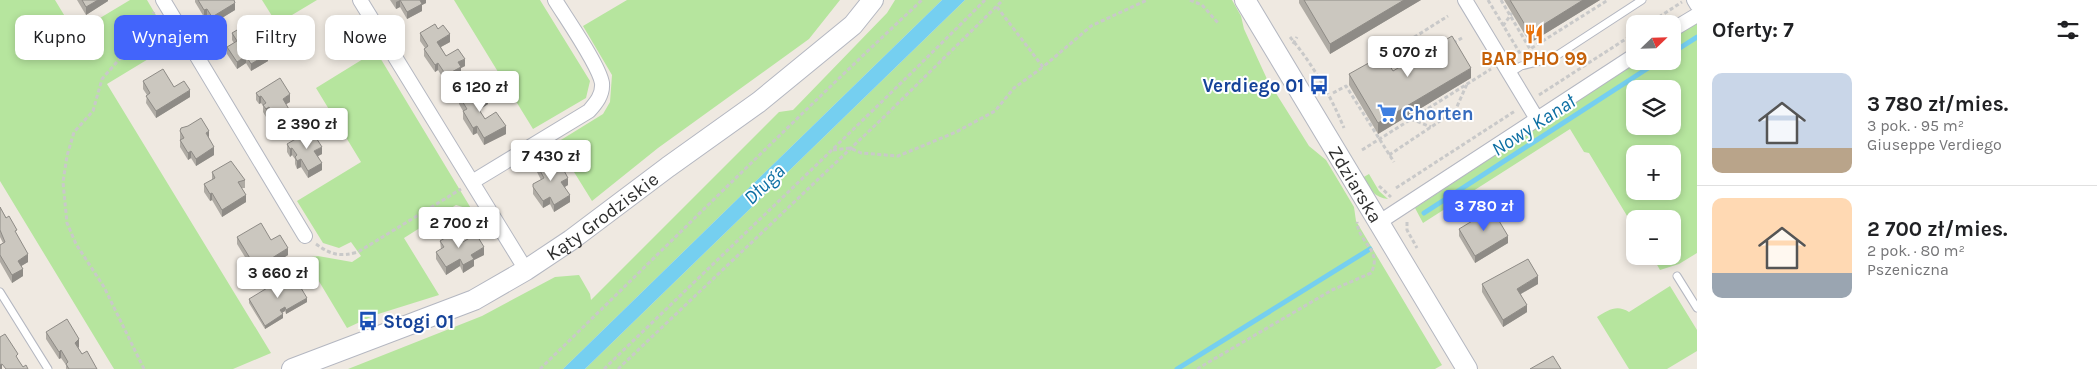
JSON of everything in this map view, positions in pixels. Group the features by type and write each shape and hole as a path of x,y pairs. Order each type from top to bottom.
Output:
{"street":[{"path":"360,0 526,270"},
{"path":"472,182 589,111 600,98 602,84 595,66 555,0"},
{"name":"Kąty Grodziskie","path":"292,369 467,302 526,270 571,240 759,102 853,24 873,0"},
{"name":"Zdziarska","path":"1245,0 1378,223 1468,369"},
{"path":"1465,0 1503,73 1537,118"},
{"path":"1694,0 1697,6"},
{"path":"159,4 305,236"},
{"path":"1681,24 1697,14"},
{"path":"1378,223 1626,61"}],"lane":[{"path":"1503,73 1527,64 1552,58 1642,0"},
{"path":"1677,276 1697,308"},
{"path":"0,292 48,369"}],"path":[{"path":"540,369 612,301 702,210 922,0"},
{"path":"604,369 985,0"},
{"path":"618,369 1003,0"},
{"path":"832,150 850,148 860,153 898,156 956,132 995,111 1014,88 1043,67 1091,26 1146,0"},
{"path":"1190,0 1202,5 1218,22"},
{"path":"1488,0 1527,64"},
{"path":"1501,0 1530,48 1608,0"},
{"path":"1662,15 1685,0"},
{"path":"144,369 104,286 76,244 67,223 63,182 67,156 74,132 93,111 102,78 145,30 159,4"},
{"path":"997,7 1043,67"},
{"path":"1504,26 1511,14"},
{"path":"1389,69 1386,65 1386,56 1448,16"},
{"path":"1288,36 1311,63 1341,114 1346,132"},
{"path":"1450,45 1462,38"},
{"path":"1406,43 1442,45"},
{"path":"1362,150 1493,68 1503,73"},
{"path":"1389,155 1455,111 1468,83"},
{"path":"1333,93 1346,86 1394,162"},
{"path":"1333,118 1341,114"},
{"path":"1411,119 1432,127"},
{"path":"1376,181 1393,200"},
{"path":"305,236 326,251 343,256 358,252 472,182"},
{"path":"1197,369 1332,290 1371,274 1375,266 1375,256 1358,231 1356,213"},
{"path":"1404,218 1407,222 1407,230 1419,251"}],"green space":[{"path":"0,0 55,0 64,15 15,15 15,60 104,60 104,16 130,0 147,0 156,15 114,15 114,60 147,60 107,84 271,353 233,369 114,369 0,181"},
{"path":"262,0 317,0 292,15 271,15"},
{"path":"454,0 540,0 590,81 586,98 533,129"},
{"path":"627,0 840,0 809,39 658,148 592,201 556,143 603,114 610,102 612,75 583,26"},
{"path":"895,0 942,0 563,369 348,369 482,316 555,277 579,275 590,294 591,300 779,112 793,110 887,13"},
{"path":"965,0 1232,0 1241,16 1244,29 1267,79 1309,146 1326,160 1354,207 1356,221 1442,365 1435,369 585,369"},
{"path":"1697,22 1697,253 1681,263 1681,210 1626,210 1626,214 1589,153 1584,152 1570,129 1423,223 1415,208 1626,69 1681,70 1681,33"},
{"path":"361,60 381,60 472,210 456,205 404,238 439,295 375,315 347,328 305,258 318,256 352,262 361,256 351,242 339,248 323,243 297,201 361,162 316,88"},
{"path":"1369,174 1379,191 1388,199 1376,195 1367,186 1362,178"},
{"path":"1657,265 1676,265 1660,270"},
{"path":"1670,286 1697,330 1697,351 1667,369 1629,369 1597,317 1617,308 1629,312"}],"water":[{"name":"Długa","path":"942,0 965,0 585,369 563,369"}],"building":[{"path":"82,0 98,0 86,7"},
{"path":"198,0 234,0 235,3 215,15 211,15 207,9 204,10"},
{"path":"400,0 420,0 422,4 407,12"},
{"path":"1304,0 1404,0 1330,44"},
{"path":"1510,0 1583,0 1530,33"},
{"path":"435,24 438,29 443,25 450,34 437,42 446,56 458,49 465,59 458,62 461,67 446,75 438,63 435,65 424,49 428,46 420,33"},
{"path":"237,30 237,41 232,33"},
{"path":"1452,36 1471,68 1378,123 1349,74 1383,55 1393,71"},
{"path":"237,41 237,60 240,60 237,62 227,47"},
{"path":"248,60 258,60 251,64"},
{"path":"163,69 174,87 184,81 190,90 156,111 146,96 150,93 143,81"},
{"path":"280,78 290,94 283,99 290,111 277,119 269,107 266,109 263,105 266,103 256,93"},
{"path":"473,86 476,91 482,88 488,97 476,105 485,119 496,112 506,126 484,138 477,126 473,128 463,111 467,109 459,96"},
{"path":"201,118 209,131 206,133 214,147 196,159 191,151 188,153 180,140 184,138 180,131 181,128"},
{"path":"311,130 322,147 314,151 322,163 308,171 301,159 297,161 295,157 297,155 287,144"},
{"path":"550,157 557,170 562,167 568,178 561,182 570,195 554,205 550,197 543,201 533,187 533,184 544,178 537,165"},
{"path":"231,161 245,180 238,182 246,195 222,210 204,184 215,178 212,172"},
{"path":"0,207 6,218 9,216 28,254 18,261 23,269 12,275 0,255 0,245 5,242 0,230"},
{"path":"1492,209 1508,236 1475,256 1459,229"},
{"path":"261,223 271,240 280,235 288,248 256,268 237,237"},
{"path":"456,231 463,242 476,234 484,247 471,255 474,259 463,265 460,259 446,267 436,252 444,247 440,241"},
{"path":"1528,259 1538,276 1517,289 1527,305 1503,320 1482,284"},
{"path":"292,273 307,298 286,310 285,307 280,310 283,314 265,326 249,299"},
{"path":"67,319 79,339 75,343 82,354 87,351 97,369 69,369 66,364 68,362 61,350 59,352 46,332"},
{"path":"5,334 18,354 16,356 19,361 23,367 26,365 28,369 6,369 2,364 0,365 0,337"},
{"path":"1553,356 1561,369 1530,369"}],"waterway":[{"name":"Nowy Kanał","path":"1681,47 1697,37"},
{"name":"Nowy Kanał","path":"1424,213 1645,70"},
{"name":"Nowy Kanał","path":"1177,369 1370,249"}],"place":[{"name":"BAR PHO 99","path":"1534,34"},
{"name":"Verdiego 01","path":"1319,85"},
{"name":"Chorten","path":"1387,113"},
{"name":"Stogi 01","path":"368,321"}]}
